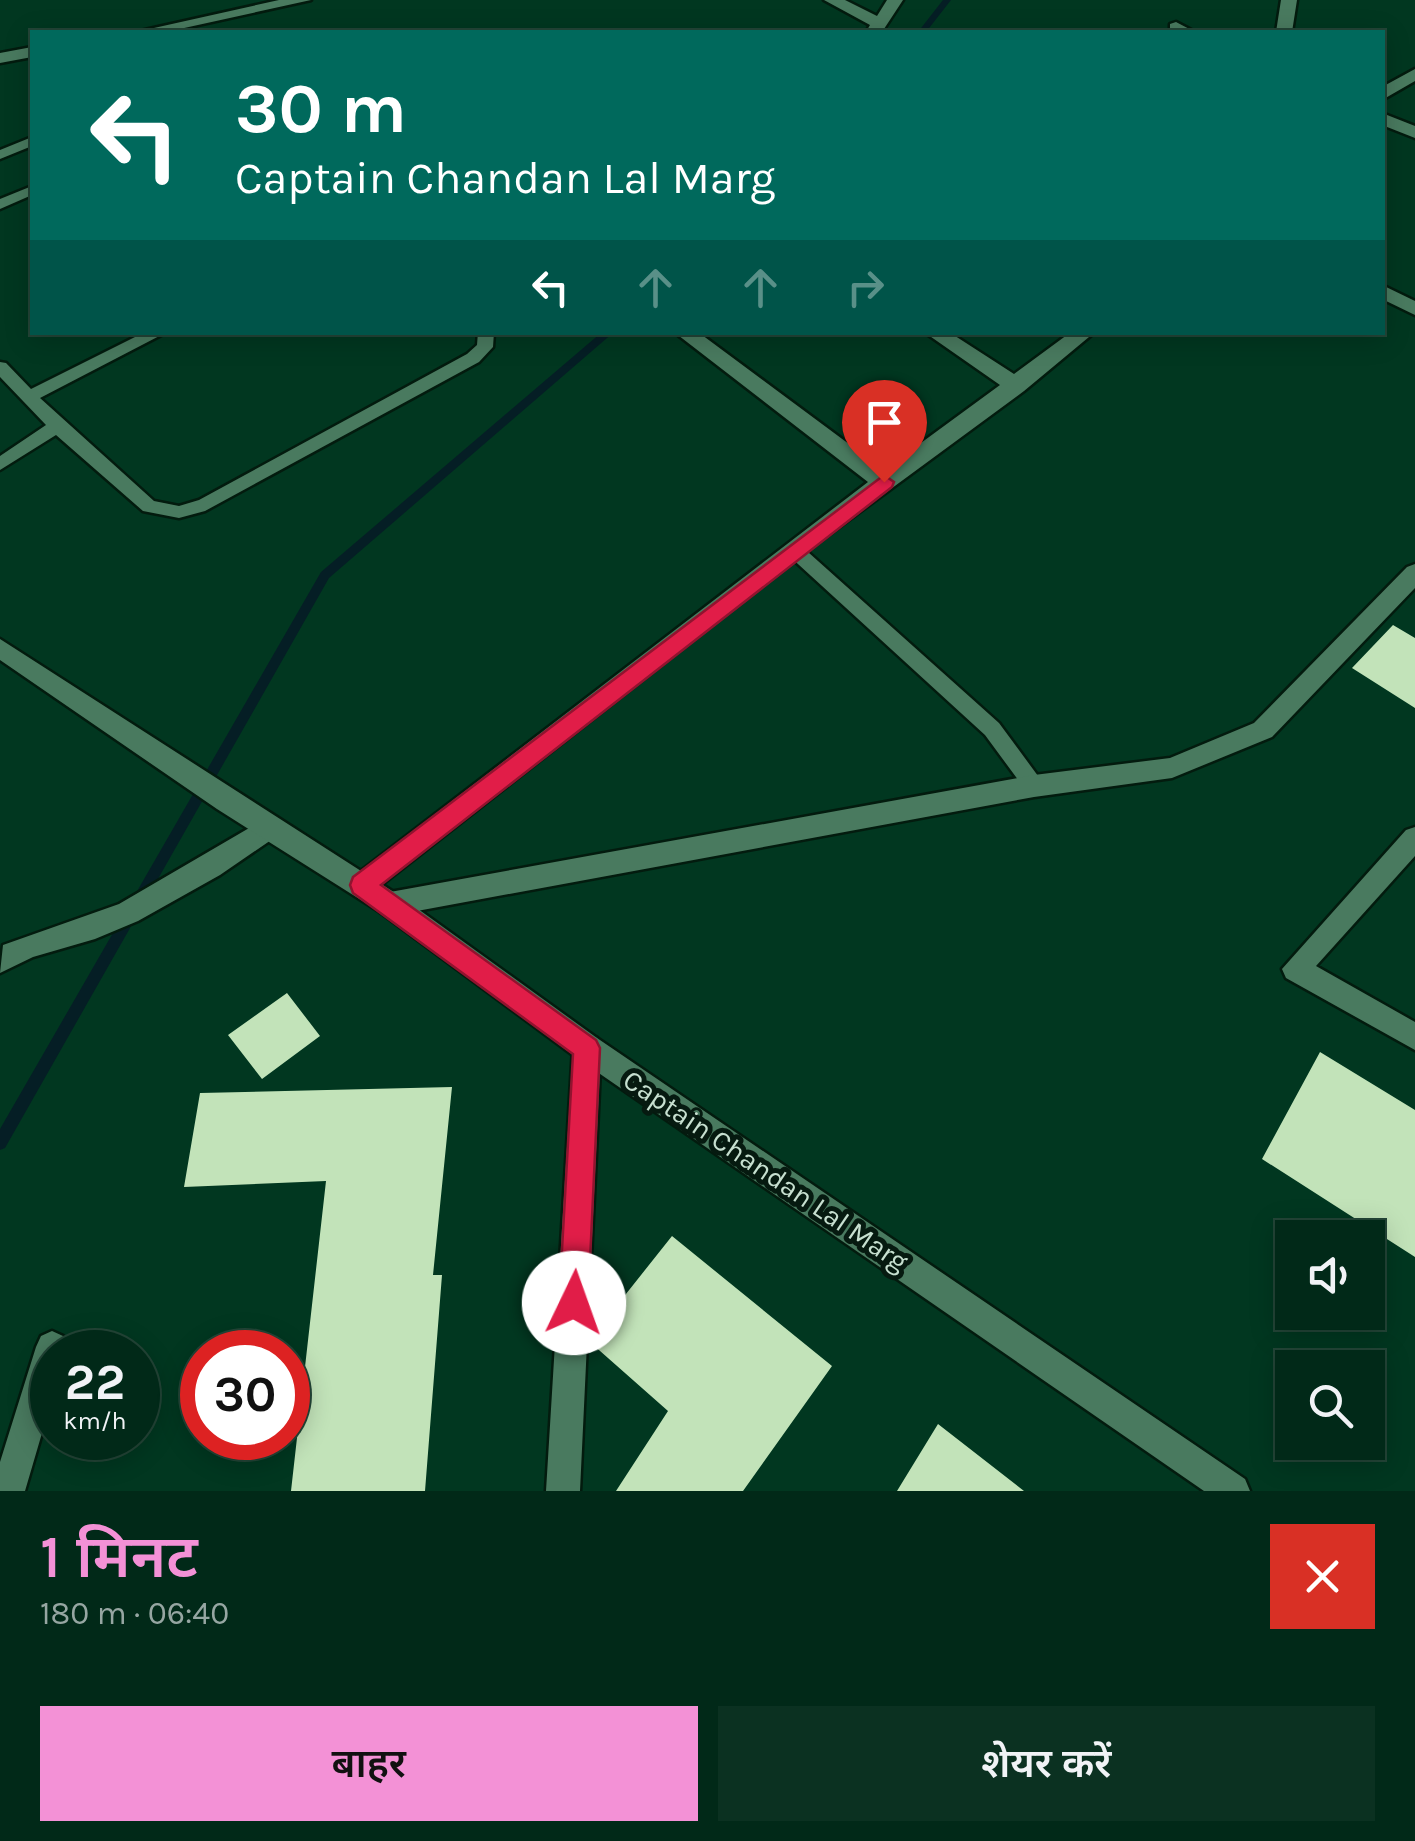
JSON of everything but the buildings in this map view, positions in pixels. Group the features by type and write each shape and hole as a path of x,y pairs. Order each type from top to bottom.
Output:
{"street":[{"path":"154,30 303,0"},
{"path":"832,0 877,28 895,0"},
{"path":"1284,30 1289,0"},
{"path":"0,58 30,52"},
{"path":"1385,92 1415,74"},
{"path":"1385,119 1415,133"},
{"path":"1385,293 1415,309"},
{"path":"688,335 884,482"},
{"path":"939,335 1016,386"},
{"path":"362,885 793,549 1082,335"},
{"path":"390,904 1034,786 1172,768 1263,730 1415,572"},
{"name":"Captain Chandan Lal Marg","path":"0,648 226,801 390,904 587,1048 1233,1491"},
{"path":"0,960 17,949 107,922 235,851 268,828"},
{"path":"1415,838 1296,970 1415,1036"},
{"path":"563,1491 587,1048"},
{"path":"8,1491 30,1419"}],"lane":[{"path":"0,154 30,142"},
{"path":"0,205 30,191"},
{"path":"29,396 153,335"},
{"path":"0,367 58,426 148,506 179,512 206,505 473,358 485,348 486,335"},
{"path":"0,464 58,426"},
{"path":"793,549 992,728 1034,786"}],"waterway":[{"path":"924,30 947,0"},
{"path":"0,1143 325,575 605,335"}],"route":[{"path":"574,1303 587,1048 362,885 884,482"}]}
